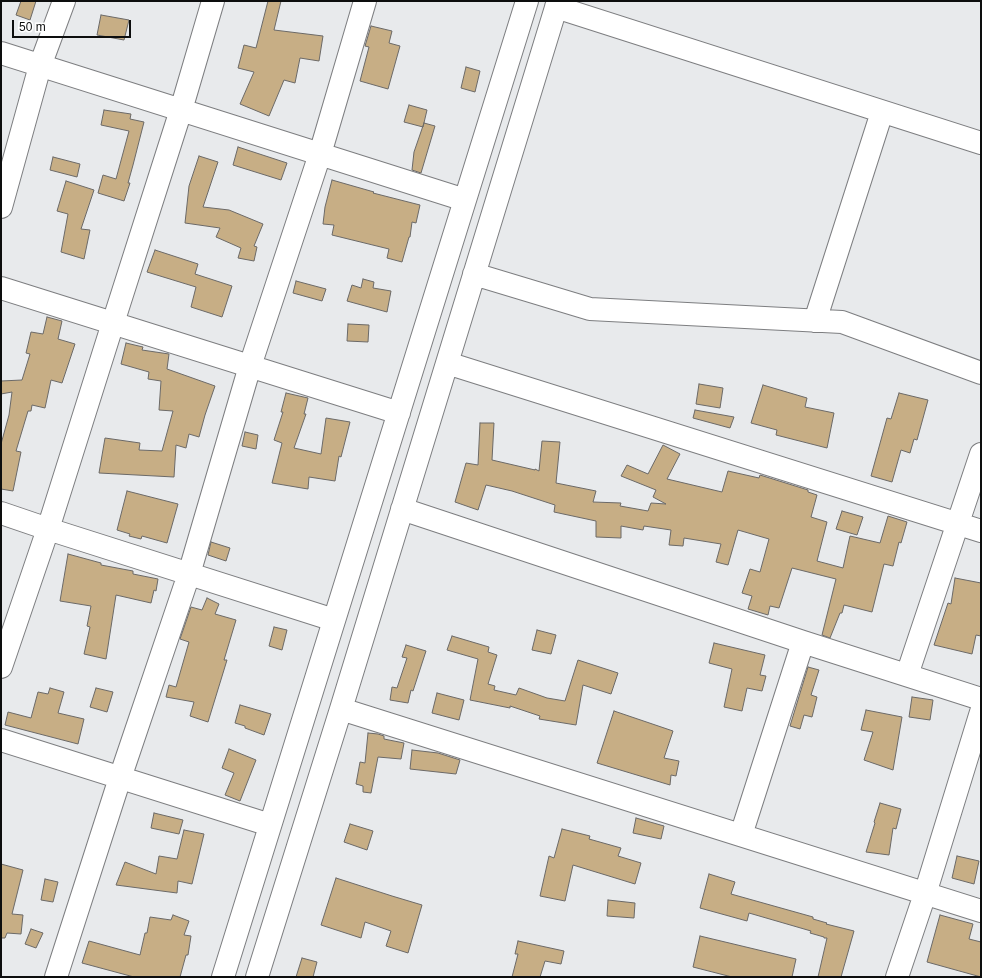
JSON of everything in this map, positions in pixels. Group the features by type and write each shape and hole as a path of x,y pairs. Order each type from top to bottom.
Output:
{"street":[{"path":"1,207 40,66 64,1"},
{"path":"1,667 48,529 181,110 213,1"},
{"path":"56,977 120,778 189,574 250,366 320,154 365,1"},
{"path":"223,977 527,1"},
{"path":"257,977 341,709 557,4 882,112 981,143"},
{"path":"1,53 465,200"},
{"path":"815,321 882,112"},
{"path":"474,274 590,309 842,322 981,373"},
{"path":"1,288 398,413"},
{"path":"447,362 981,531"},
{"path":"907,675 981,454"},
{"path":"402,509 803,642 981,699"},
{"path":"1,513 334,620"},
{"path":"741,835 803,642"},
{"path":"341,709 981,911"},
{"path":"897,977 925,894 981,712"},
{"path":"1,740 270,825"}],"building":[{"path":"21,1 36,1 30,20 16,15"},
{"path":"268,1 281,1 274,30 323,36 319,61 300,58 295,83 284,80 269,116 240,104 254,72 238,68 244,45 256,48"},
{"path":"101,15 129,20 124,40 97,35"},
{"path":"371,26 392,31 389,43 400,46 388,89 360,81 369,47 365,46"},
{"path":"466,67 480,71 475,92 461,88"},
{"path":"409,105 427,110 423,127 404,122"},
{"path":"104,110 131,114 130,119 144,122 128,183 130,183 124,201 98,193 103,175 116,179 129,131 101,125"},
{"path":"424,123 435,126 421,173 412,170 414,152"},
{"path":"238,147 287,163 281,180 233,165"},
{"path":"199,156 218,162 203,207 229,210 263,224 254,246 257,247 254,261 238,258 241,248 216,237 220,228 185,223 189,186"},
{"path":"53,157 80,164 77,177 50,170"},
{"path":"332,180 374,192 373,193 420,205 416,223 412,222 410,237 402,262 387,258 389,249 332,235 334,225 323,224 325,207"},
{"path":"66,181 94,190 81,229 90,230 84,259 61,252 68,214 57,211"},
{"path":"155,250 198,264 195,274 232,286 222,317 191,307 196,287 147,272"},
{"path":"363,279 374,282 373,288 391,291 387,312 347,301 352,285 361,288"},
{"path":"296,281 326,289 322,301 293,293"},
{"path":"47,317 62,321 58,339 75,344 62,383 51,380 45,408 32,405 31,411 28,411 16,451 21,452 13,491 1,489 1,444 9,415 12,392 1,394 1,381 22,380 30,354 26,353 31,332 43,334"},
{"path":"348,324 369,325 368,342 347,341"},
{"path":"126,343 143,347 142,350 169,354 167,369 215,386 199,437 189,434 186,448 176,445 174,477 99,473 105,438 140,443 139,450 162,451 173,411 159,410 161,381 148,379 149,372 121,364"},
{"path":"699,384 723,388 720,408 696,404"},
{"path":"763,385 807,398 805,407 834,413 827,448 776,435 777,430 751,423"},
{"path":"286,393 308,398 304,414 306,414 294,448 321,454 326,418 350,422 341,457 339,456 335,481 309,477 308,489 272,483 282,443 274,440 283,412 281,412"},
{"path":"899,393 928,400 917,440 914,439 910,453 901,450 892,482 871,476 887,418 891,419"},
{"path":"695,410 734,417 730,428 693,418"},
{"path":"480,423 494,423 492,460 539,471 542,441 560,442 556,483 596,491 593,502 621,503 620,506 648,511 651,503 666,504 653,497 656,490 621,476 627,465 648,474 663,445 680,454 667,479 722,492 728,471 759,478 760,475 808,490 808,492 817,495 811,517 827,522 817,561 843,568 850,536 880,543 888,516 907,522 901,543 899,542 893,566 884,564 872,612 844,605 842,613 840,613 830,638 822,635 836,579 792,568 779,608 770,606 768,615 748,609 752,596 742,593 750,569 760,572 769,539 738,530 728,565 716,562 721,544 684,538 683,546 669,545 671,530 644,526 643,530 621,526 621,538 596,537 596,521 554,512 555,505 512,491 486,485 478,510 455,502 466,463 478,465"},
{"path":"245,432 258,435 256,449 242,446"},
{"path":"127,491 178,504 167,543 142,536 141,539 129,536 130,534 117,530"},
{"path":"842,511 863,517 857,535 836,529"},
{"path":"211,542 230,548 226,561 208,555"},
{"path":"68,554 101,563 101,565 133,571 133,574 158,579 156,591 154,590 151,603 116,595 106,659 84,654 90,627 87,626 91,606 60,601"},
{"path":"955,578 981,583 981,636 976,635 972,654 934,645 948,603 951,604"},
{"path":"207,598 219,604 215,614 236,620 224,660 227,660 208,722 190,716 194,702 166,697 169,685 176,687 189,642 180,639 191,607 202,610"},
{"path":"274,627 287,630 282,650 269,646"},
{"path":"537,630 556,635 551,654 532,650"},
{"path":"452,636 489,647 488,652 497,655 488,684 495,686 494,690 516,695 519,688 547,698 565,701 578,660 618,673 611,694 583,685 576,725 539,719 540,716 510,706 510,708 470,700 478,659 447,650"},
{"path":"714,643 765,655 760,675 766,676 762,691 747,688 742,711 724,707 732,669 709,663"},
{"path":"406,645 426,651 413,691 411,690 408,703 390,700 392,687 397,688 407,658 402,657"},
{"path":"808,667 819,670 811,695 817,697 812,717 804,715 800,729 790,726"},
{"path":"50,688 64,692 58,713 84,719 78,744 5,725 8,712 31,718 38,692 48,694"},
{"path":"96,688 113,692 107,712 90,707"},
{"path":"437,693 464,700 459,720 432,713"},
{"path":"912,697 933,700 930,720 909,717"},
{"path":"240,705 271,714 264,735 235,723"},
{"path":"866,710 902,717 893,770 864,760 873,732 861,730"},
{"path":"614,711 673,731 664,758 679,761 676,776 671,775 670,785 597,763"},
{"path":"368,733 378,734 384,736 384,739 404,743 401,759 378,757 371,793 363,792 363,786 356,784 360,762 365,763"},
{"path":"229,749 256,760 240,801 225,795 234,773 222,768"},
{"path":"412,750 438,753 460,760 456,774 410,769"},
{"path":"880,803 901,809 896,829 893,828 889,855 866,852"},
{"path":"154,813 183,820 179,834 151,828"},
{"path":"636,818 664,826 661,839 633,833"},
{"path":"350,824 373,831 367,850 344,842"},
{"path":"562,829 590,836 589,839 621,848 618,856 641,863 635,884 573,865 565,901 540,896 549,856 554,858"},
{"path":"184,830 204,834 192,884 178,881 177,893 116,885 125,862 156,874 159,856 177,859"},
{"path":"957,856 979,861 974,884 952,878"},
{"path":"1,864 23,870 12,914 23,915 21,934 7,933 5,938 1,938"},
{"path":"709,874 735,882 731,894 813,917 813,919 827,923 826,924 854,931 841,977 818,977 827,938 810,933 811,931 749,913 747,921 700,908"},
{"path":"336,878 422,905 408,953 386,946 391,931 365,922 361,938 321,925"},
{"path":"45,879 58,882 53,902 41,900"},
{"path":"608,900 635,903 634,918 607,916"},
{"path":"173,915 189,921 184,935 191,936 188,955 186,955 180,977 134,977 82,963 89,941 140,955 150,917 171,920"},
{"path":"940,915 973,924 969,939 981,942 981,977 927,962"},
{"path":"31,929 43,933 36,948 25,944"},
{"path":"700,936 796,959 792,977 732,977 693,967"},
{"path":"518,941 564,951 561,964 545,961 540,977 512,977 518,954 515,954"},
{"path":"302,958 317,962 313,977 296,977"}]}
